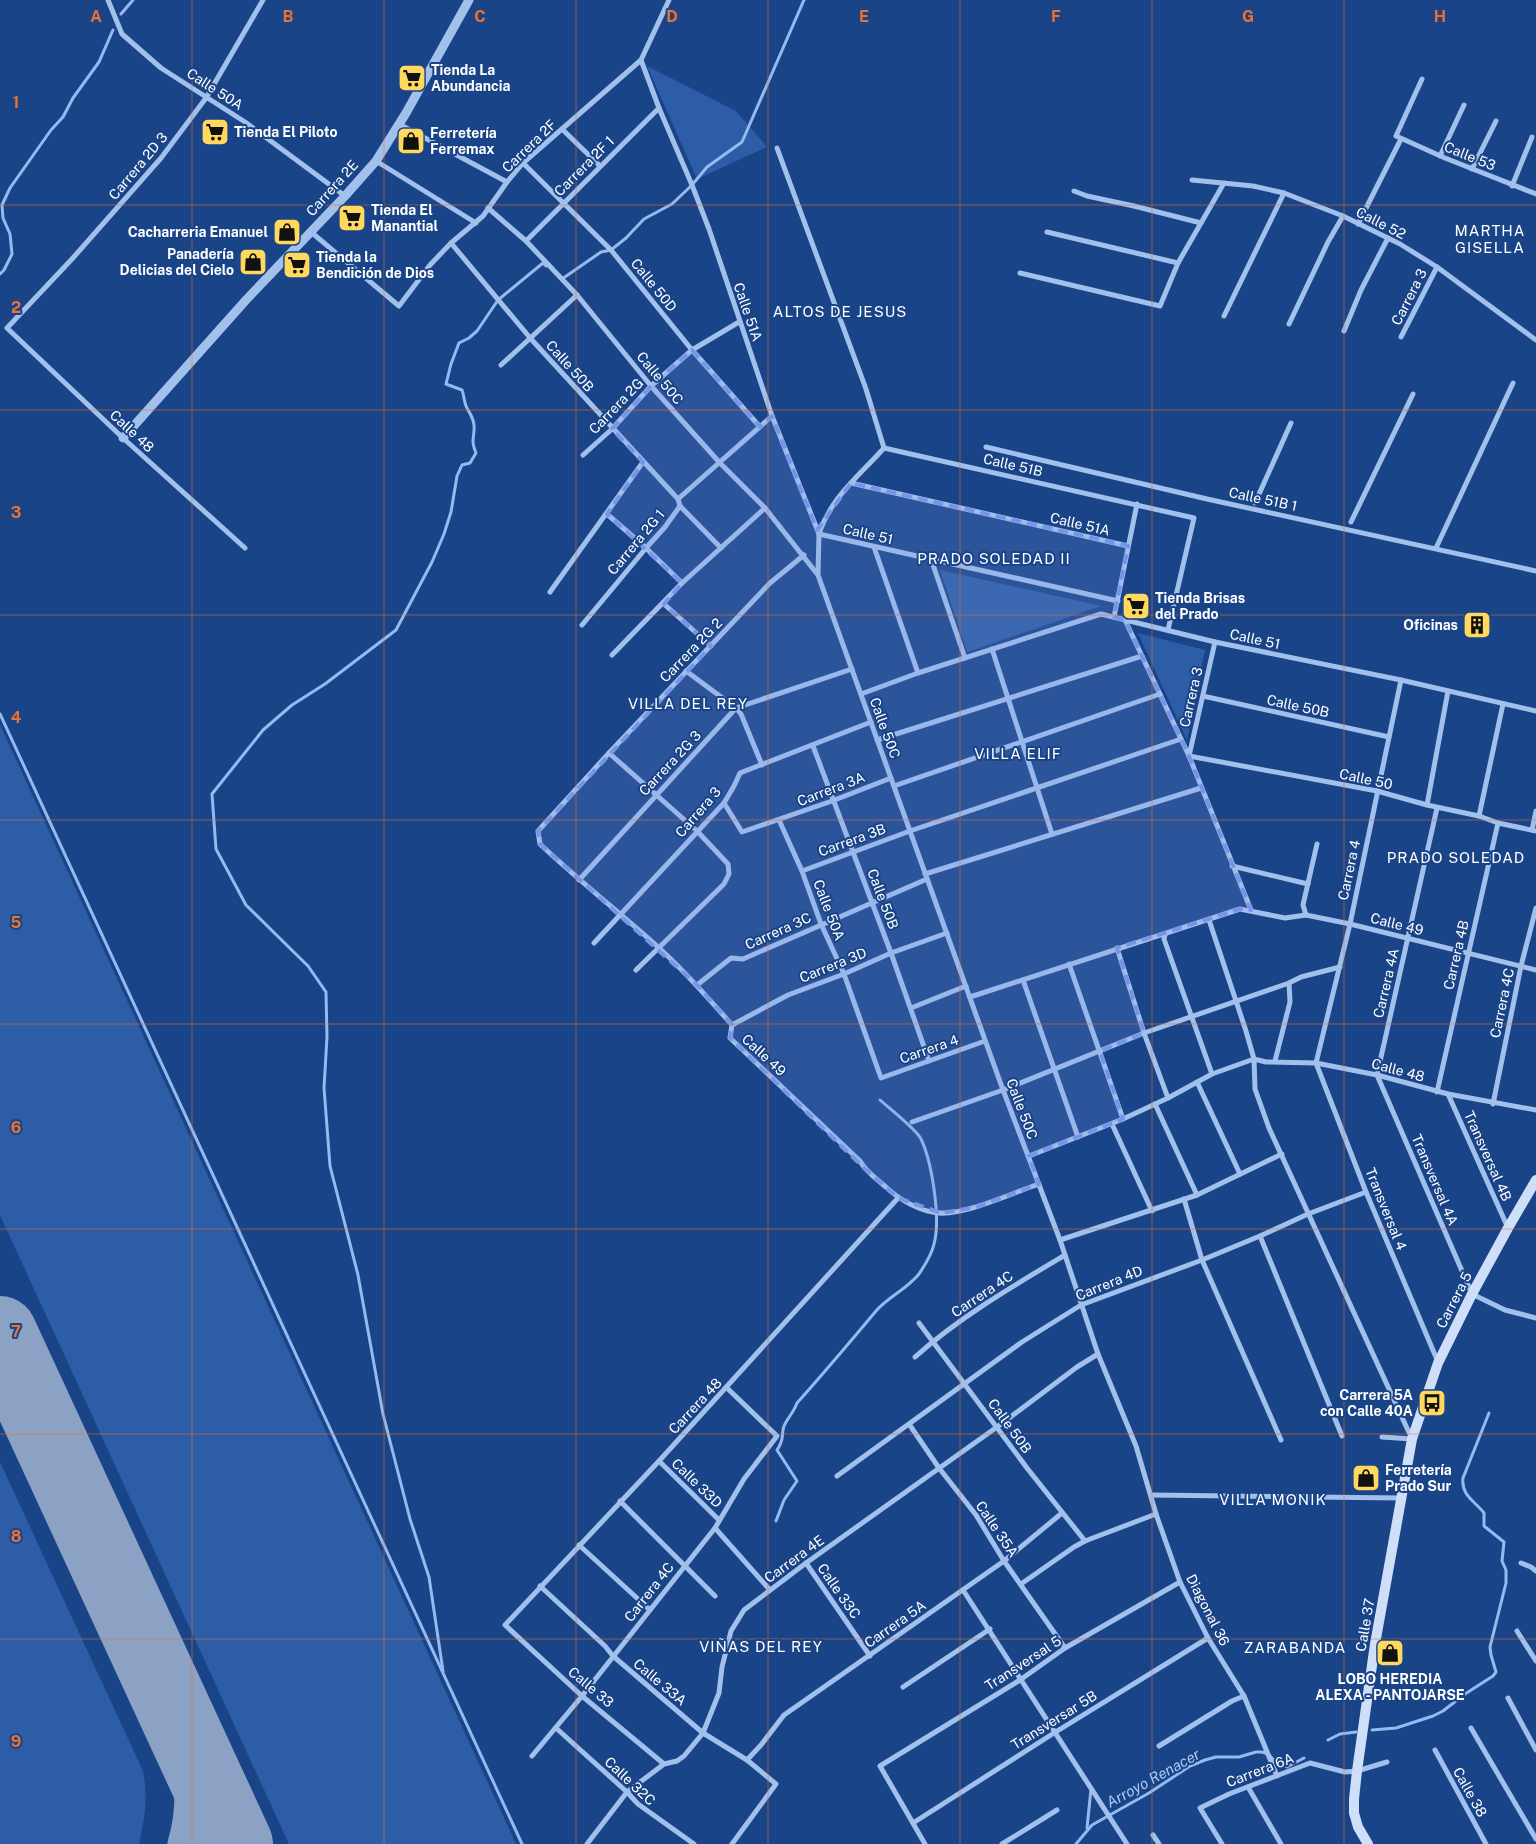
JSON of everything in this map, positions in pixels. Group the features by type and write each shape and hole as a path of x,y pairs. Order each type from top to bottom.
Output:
{"main road":[{"name":"Carrera 5","path":"1412,1439 1438,1363 1472,1294 1536,1180"},
{"name":"Calle 37","path":"1368,1844 1358,1827 1354,1814 1357,1771 1374,1653 1412,1439"}],"street":[{"path":"108,0 113,12"},
{"path":"112,0 113,12"},
{"name":"Carrera 2D 3","path":"7,328 78,252 161,158 206,98 263,0"},
{"name":"Carrera 2E","path":"124,438 246,300 376,161 469,0"},
{"name":"Carrera 2F","path":"311,232 399,306 430,265 451,243 476,223 523,163 641,60 669,0"},
{"name":"Calle 50A","path":"113,12 122,34 161,68 245,122 345,196"},
{"name":"Calle 51A","path":"641,60 709,229 772,416 819,534 818,575"},
{"path":"1358,224 1399,138 1422,79"},
{"path":"1440,156 1464,105"},
{"name":"Carrera 2F 1","path":"526,241 659,108"},
{"path":"1472,169 1496,120"},
{"path":"399,124 507,182"},
{"path":"562,129 600,166"},
{"path":"1512,186 1532,137"},
{"name":"Calle 53","path":"1399,138 1512,186 1536,194"},
{"path":"777,148 866,389 884,448 833,503 824,518 819,534"},
{"path":"376,161 476,223"},
{"name":"Calle 50D","path":"523,163 611,250 692,350 760,427"},
{"name":"Calle 52","path":"1192,180 1253,186 1284,193 1342,216 1388,238 1437,267 1536,340"},
{"path":"1020,273 1160,306 1178,263 1224,183"},
{"path":"1074,191 1086,196 1201,223"},
{"path":"1224,316 1284,193"},
{"name":"Calle 50C","path":"488,208 526,241 577,295 651,386 720,463 765,508 818,575 1002,1090 1060,1240 1098,1354 1136,1446"},
{"path":"1288,324 1342,216"},
{"path":"1047,232 1178,263"},
{"path":"1344,331 1361,290 1388,238"},
{"name":"Calle 50B","path":"451,243 531,339 678,499"},
{"name":"Carrera 3","path":"1400,338 1437,267"},
{"path":"501,365 577,295"},
{"name":"Carrera 2G","path":"583,455 612,429 651,386 692,350 739,322"},
{"name":"Calle 48","path":"7,328 245,548"},
{"path":"1436,548 1513,383"},
{"path":"1351,522 1413,394"},
{"name":"Carrera 2G 1","path":"582,625 646,548 666,527 680,506 678,499 772,416"},
{"path":"1255,503 1291,423"},
{"name":"Calle 51B 1","path":"986,447 1207,499 1536,571"},
{"name":"Calle 51B","path":"884,448 1194,518 1168,630"},
{"path":"550,592 643,462"},
{"name":"Calle 51A","path":"851,483 1128,546"},
{"path":"1114,617 1137,504"},
{"path":"680,506 721,548"},
{"path":"612,655 664,604 682,583 765,508"},
{"path":"607,514 682,583"},
{"name":"Calle 51","path":"819,534 1118,601"},
{"path":"874,547 918,673"},
{"name":"Carrera 2G 2","path":"538,831 770,583 804,555"},
{"path":"931,559 965,658"},
{"path":"664,604 710,646"},
{"name":"Calle 51","path":"861,694 918,673 1101,614 1215,642 1401,680 1536,711"},
{"path":"970,998 1117,948 1240,910 1251,910 1189,756 1125,620"},
{"name":"Carrera 3","path":"1189,756 1215,642"},
{"path":"992,649 1052,834"},
{"path":"877,740 1142,656"},
{"name":"Carrera 2G 3","path":"579,880 736,708 852,669"},
{"path":"686,671 742,714 762,765"},
{"name":"Carrera 4","path":"1316,1063 1350,924 1401,680"},
{"path":"1427,805 1448,691"},
{"path":"894,786 1160,694"},
{"name":"Calle 50B","path":"1203,696 1389,737"},
{"path":"1479,816 1503,704"},
{"name":"Carrera 3","path":"594,943 724,803 740,774 871,722"},
{"name":"Carrera 3B","path":"802,871 910,831 1180,739"},
{"name":"Calle 50B","path":"812,746 892,953 929,1061"},
{"path":"609,753 697,831 728,864 729,874 724,884 636,970"},
{"name":"Calle 50","path":"1189,756 1377,791 1437,808 1479,816 1498,823 1534,831"},
{"name":"Carrera 3A","path":"779,820 891,778"},
{"name":"Carrera 3C","path":"697,985 731,958 743,959 926,876 1052,834 1201,788"},
{"path":"724,803 742,832 779,820"},
{"name":"Carrera 4A","path":"1377,1075 1437,808"},
{"path":"1534,831 1536,811"},
{"name":"Calle 50A","path":"779,820 844,974 881,1078"},
{"name":"Carrera 4B","path":"1437,1092 1498,823"},
{"name":"Calle 49","path":"538,831 540,844 659,948 697,985 732,1025 730,1038 860,1161 864,1168 898,1198 926,1210 941,1213 977,1207 1038,1184"},
{"path":"1306,915 1303,905 1317,844"},
{"path":"1232,866 1308,884"},
{"name":"Carrera 4C","path":"1493,1104 1521,966 1536,908"},
{"name":"Calle 49","path":"1251,910 1285,918 1306,915 1350,924 1536,970"},
{"path":"1209,920 1254,1059 1255,1089 1269,1128 1412,1439 1382,1437"},
{"name":"Carrera 3D","path":"732,1025 788,995 947,933"},
{"path":"1166,934 1164,939 1212,1074"},
{"path":"1117,948 1144,1033 1168,1098"},
{"path":"1069,964 1124,1119"},
{"path":"912,1122 1002,1090 1144,1033 1289,983 1301,977 1340,967"},
{"path":"1023,980 1078,1137"},
{"path":"1275,1061 1290,1002 1289,983"},
{"path":"911,1008 966,986"},
{"name":"Carrera 4","path":"881,1078 985,1041"},
{"path":"1029,1156 1124,1119 1212,1074 1254,1059"},
{"name":"Calle 48","path":"1254,1059 1266,1062 1316,1063 1377,1075 1437,1092 1493,1104 1536,1110"},
{"name":"Transversal 4","path":"1316,1063 1366,1192 1438,1363"},
{"name":"Transversal 4A","path":"1377,1075 1472,1294"},
{"path":"1197,1082 1240,1174"},
{"name":"Transversal 4B","path":"1448,1094 1508,1228"},
{"path":"1155,1104 1197,1195"},
{"path":"1112,1124 1152,1211"},
{"path":"1060,1240 1197,1195 1282,1154"},
{"name":"Carrera 4D","path":"837,1476 1022,1342 1081,1305 1202,1260 1308,1214 1366,1192"},
{"name":"Carrera 48","path":"505,1625 659,1461 898,1198"},
{"path":"1184,1200 1202,1260 1281,1440"},
{"path":"1260,1236 1342,1436"},
{"name":"Carrera 4C","path":"914,1357 995,1296 1065,1255"},
{"path":"1472,1294 1505,1310 1536,1318"},
{"name":"Calle 50B","path":"919,1323 1027,1468 1085,1541"},
{"name":"Carrera 4E","path":"587,1844 627,1792 664,1764 677,1761 684,1756 703,1733 716,1704 722,1667 731,1631 744,1610 1077,1367 1098,1354"},
{"name":"Carrera 4C","path":"532,1756 715,1528 744,1479 777,1436 726,1388"},
{"name":"Calle 35A","path":"910,1424 939,1468 976,1515 1004,1561 1065,1648"},
{"name":"Diagonal 36","path":"1136,1446 1156,1514 1180,1582 1208,1638 1244,1696 1277,1776"},
{"name":"Calle 33D","path":"659,1461 720,1520"},
{"path":"1151,1495 1401,1498"},
{"path":"620,1501 715,1596"},
{"name":"Carrera 5A","path":"747,1760 784,1715 1004,1561 1062,1513"},
{"path":"1021,1584 1085,1541 1156,1514"},
{"name":"Calle 33D","path":"715,1528 770,1590"},
{"path":"579,1545 650,1610"},
{"name":"Calle 33C","path":"806,1563 870,1656"},
{"path":"1521,1563 1536,1571"},
{"name":"Transversal 5","path":"913,1823 880,1766 1020,1680 1065,1648 1180,1582"},
{"name":"Calle 33A","path":"540,1586 605,1646 613,1656 703,1733 747,1760 776,1784 732,1844"},
{"path":"963,1590 990,1629 1020,1680 1127,1844"},
{"name":"Calle 33","path":"505,1625 582,1696 664,1764"},
{"path":"903,1687 990,1629"},
{"path":"1517,1631 1536,1661"},
{"name":"Transversar 5B","path":"913,1823 1208,1638"},
{"path":"1160,1746 1232,1701 1244,1696"},
{"path":"1508,1698 1536,1750"},
{"name":"Calle 32C","path":"556,1728 653,1817 694,1844"},
{"path":"1471,1728 1536,1839"},
{"name":"Calle 38","path":"1434,1750 1486,1844"},
{"name":"Carrera 6A","path":"1222,1844 1200,1808 1229,1794 1310,1763 1345,1772 1357,1771 1387,1762"},
{"path":"1248,1787 1281,1844"},
{"path":"1002,1844 1057,1810"},
{"path":"913,1823 925,1844"},
{"path":"1153,1835 1159,1844"}],"highlighted area":[{"path":"692,350 760,427 772,416 817,530 851,483 1128,546 1114,617 1125,620 1189,756 1251,910 1240,909 1117,948 1144,1033 1100,1051 1123,1119 1029,1156 1039,1184 977,1207 941,1213 898,1198 864,1168 730,1038 732,1025 697,985 540,844 538,831 711,646 664,604 682,583 607,514 643,462 612,429 651,386"}],"shaded area":[{"path":"647,66 736,111 767,147 697,179"},
{"path":"940,570 1101,606 967,652"},
{"path":"1138,633 1205,650 1187,740"},
{"path":"0,725 516,1844 289,1844 0,1215"},
{"path":"0,1462 143,1771 145,1808 139,1844 0,1844"}],"waterway":[{"path":"121,14 133,0"},
{"path":"562,279 601,252 611,250 626,238 644,219 672,204 707,167 742,142 804,0"},
{"path":"0,274 12,254 10,234 3,218 2,205 10,188 51,130 63,117 73,98 99,62 113,30"},
{"path":"443,1671 429,1577 410,1519 383,1414 358,1275 330,1166 324,1088 327,1037 326,992 308,966 246,905 216,849 212,794 263,730 292,705 325,684 396,630 432,562 444,534 451,512 457,476 462,465 470,463 476,453 473,441 472,417 466,406 462,390 446,384 459,343 477,331 498,300 543,263 546,266"},
{"path":"0,714 522,1844"},
{"path":"776,1521 784,1500 797,1481 777,1450 781,1443 783,1429 797,1403 876,1311 919,1274 930,1256 934,1244 936,1206 932,1176 925,1149 921,1139 914,1130 880,1100"},
{"path":"1372,1730 1396,1728 1433,1716 1443,1711 1496,1672 1490,1647 1506,1583 1506,1570 1502,1561 1504,1542 1484,1526 1484,1513 1466,1494 1463,1484 1463,1478 1489,1413"},
{"name":"Arroyo Renacer","path":"1328,1740 1340,1734 1356,1732"},
{"name":"Arroyo Renacer","path":"1076,1844 1092,1825 1149,1793 1190,1766 1205,1760 1216,1757 1239,1757 1262,1752 1287,1767 1304,1758"},
{"path":"1087,1828 1091,1789"}],"taxiway":[{"path":"172,1705 182,1740 188,1774 188,1809 182,1844"}],"runway":[{"path":"0,1333 236,1844"}],"place":[{"name":"Tienda La Abundancia","path":"412,78"},
{"name":"Tienda El Piloto","path":"215,132"},
{"name":"Ferretería Ferremax","path":"411,141"},
{"name":"Tienda El Manantial","path":"352,218"},
{"name":"Cacharreria Emanuel","path":"287,232"},
{"name":"Panadería Delicias del Cielo","path":"253,262"},
{"name":"Tienda la Bendición de Dios","path":"297,265"},
{"name":"Tienda Brisas del Prado","path":"1136,606"},
{"name":"Oficinas","path":"1477,625"},
{"name":"Carrera 5A con Calle 40A","path":"1432,1403"},
{"name":"Ferretería Prado Sur","path":"1366,1478"},
{"name":"LOBO HEREDIA ALEXA - PANTOJARSE","path":"1390,1653"}],"district":[{"name":"MARTHA GISELLA","path":"1490,238"},
{"name":"ALTOS DE JESUS","path":"840,311"},
{"name":"PRADO SOLEDAD II","path":"994,558"},
{"name":"VILLA DEL REY","path":"688,703"},
{"name":"VILLA ELIF","path":"1018,753"},
{"name":"PRADO SOLEDAD","path":"1456,857"},
{"name":"VILLA MONIK","path":"1273,1499"},
{"name":"VIÑAS DEL REY","path":"761,1646"},
{"name":"ZARABANDA","path":"1295,1647"}]}
